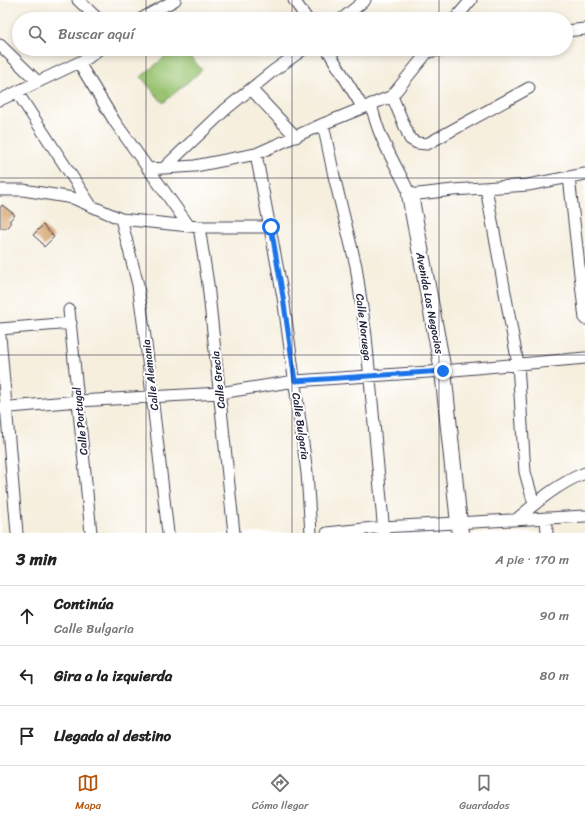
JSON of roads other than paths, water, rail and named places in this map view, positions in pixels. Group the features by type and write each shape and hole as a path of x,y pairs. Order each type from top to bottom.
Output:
{"street":[{"path":"78,0 91,12"},
{"path":"154,12 175,0"},
{"path":"294,0 302,12"},
{"path":"350,12 365,0"},
{"path":"461,12 471,0"},
{"path":"573,30 585,29"},
{"path":"0,45 38,82"},
{"path":"0,100 79,63 90,56"},
{"path":"164,168 226,109 294,56"},
{"name":"Avenida Los Negocios","path":"332,56 367,106 410,195 443,371 460,528"},
{"path":"148,169 195,166 256,154 323,124 392,96 424,56"},
{"path":"79,63 115,122 148,169 194,227"},
{"path":"392,96 410,139 417,143 427,144 529,88"},
{"path":"251,89 296,137"},
{"path":"17,92 90,205"},
{"name":"Calle Noruega","path":"323,124 356,266 366,336 384,530"},
{"name":"Calle Bulgaria","path":"256,154 283,297 307,473 311,533"},
{"path":"410,195 453,190 528,185 585,174"},
{"path":"569,177 585,319"},
{"path":"486,188 518,364 525,472 534,504"},
{"path":"0,190 23,190 74,198 122,218 194,227 271,227"},
{"name":"Calle Alemania","path":"122,218 138,285 168,533"},
{"name":"Calle Grecia","path":"194,227 208,284 234,533"},
{"name":"Calle Portugal","path":"70,310 91,533"},
{"path":"0,329 71,323"},
{"path":"0,336 3,408 17,533"},
{"path":"3,408 78,401 220,393 295,381 443,371 585,358"},
{"path":"517,519 544,496 572,478 585,473"},
{"path":"327,533 460,528 517,519 585,516"},
{"path":"546,518 548,533"}]}
